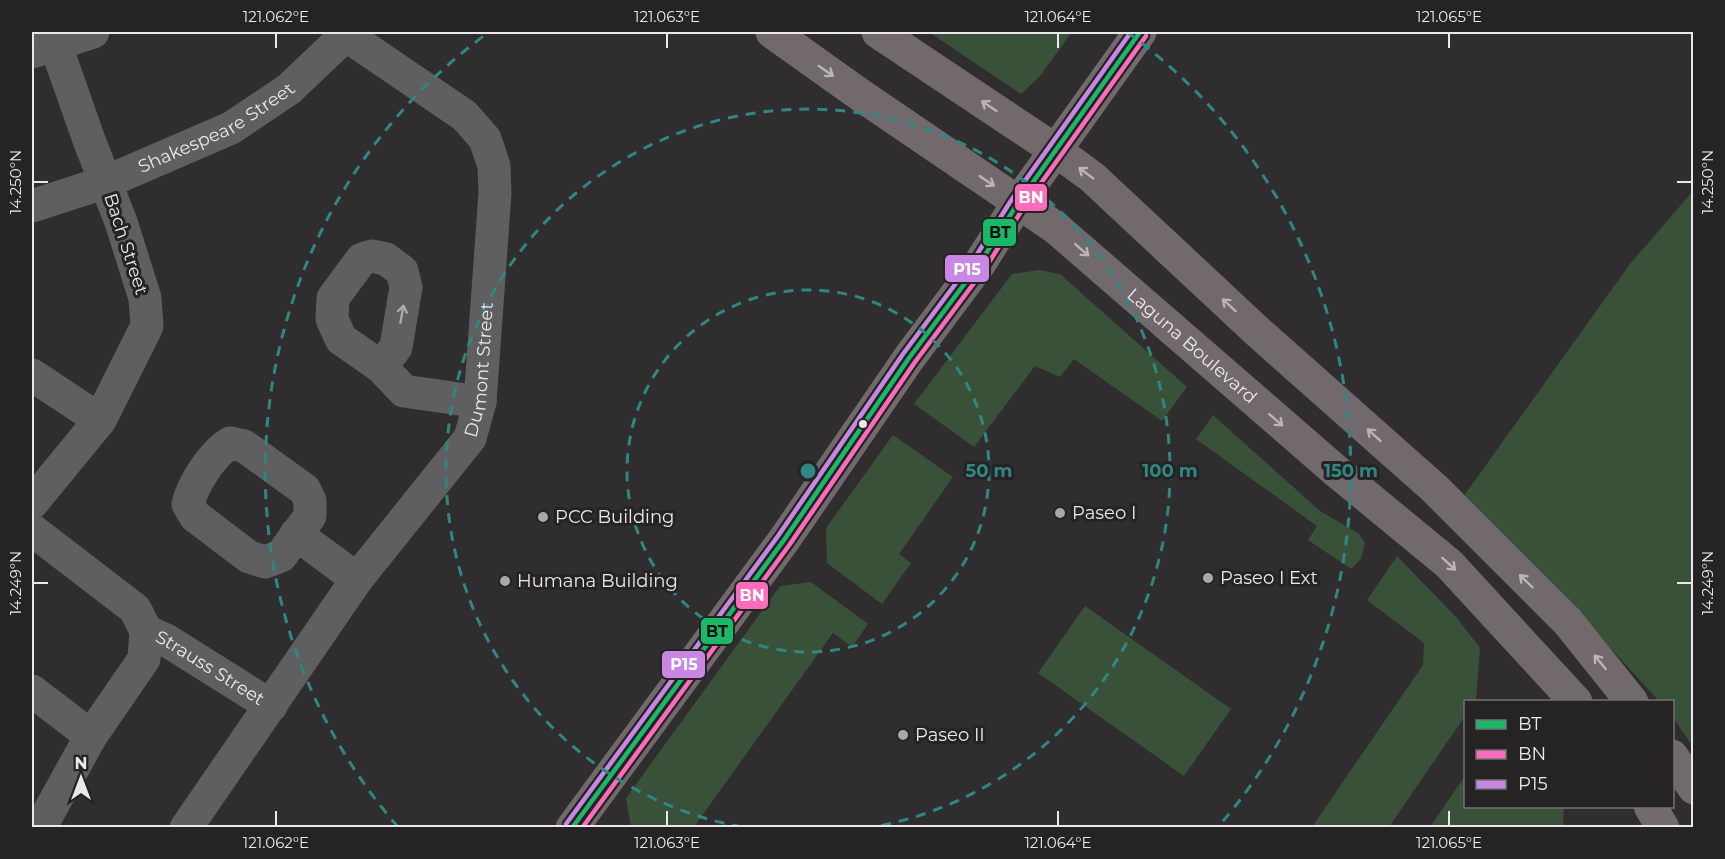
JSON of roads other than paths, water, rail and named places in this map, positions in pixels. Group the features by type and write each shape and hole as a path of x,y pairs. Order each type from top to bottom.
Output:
{"main road":[{"name":"Laguna Boulevard","path":"772,32 1056,228 1327,464 1449,564 1574,700"},
{"path":"878,32 1092,177 1258,332 1434,488 1568,622 1630,700"},
{"path":"572,828 784,540 909,358 980,263 1018,203 1140,32"},
{"path":"1534,654 1568,622"},
{"path":"1674,759 1694,788"},
{"path":"1651,808 1663,828"}],"street":[{"path":"46,43 93,32"},
{"name":"Shakespeare Street","path":"32,207 106,182 231,128 289,89 347,33"},
{"name":"Dumont Street","path":"186,828 357,579 470,438 480,402 495,193 494,166 485,139 465,116 347,33"},
{"name":"Bach Street","path":"32,503 100,420 147,326 145,298 106,182 46,43"},
{"path":"381,367 404,391 480,402"},
{"path":"32,375 100,420"},
{"name":"Strauss Street","path":"32,530 135,609 146,631 144,659 92,736 40,828"},
{"path":"296,534 357,579"},
{"name":"Strauss Street","path":"146,631 166,640 271,706"},
{"path":"32,691 92,736"}],"place":[{"name":"Paseo I","path":"1060,513"},
{"name":"PCC Building","path":"543,517"},
{"name":"Paseo I Ext","path":"1208,578"},
{"name":"Humana Building","path":"505,581"},
{"name":"Paseo II","path":"903,735"}]}
